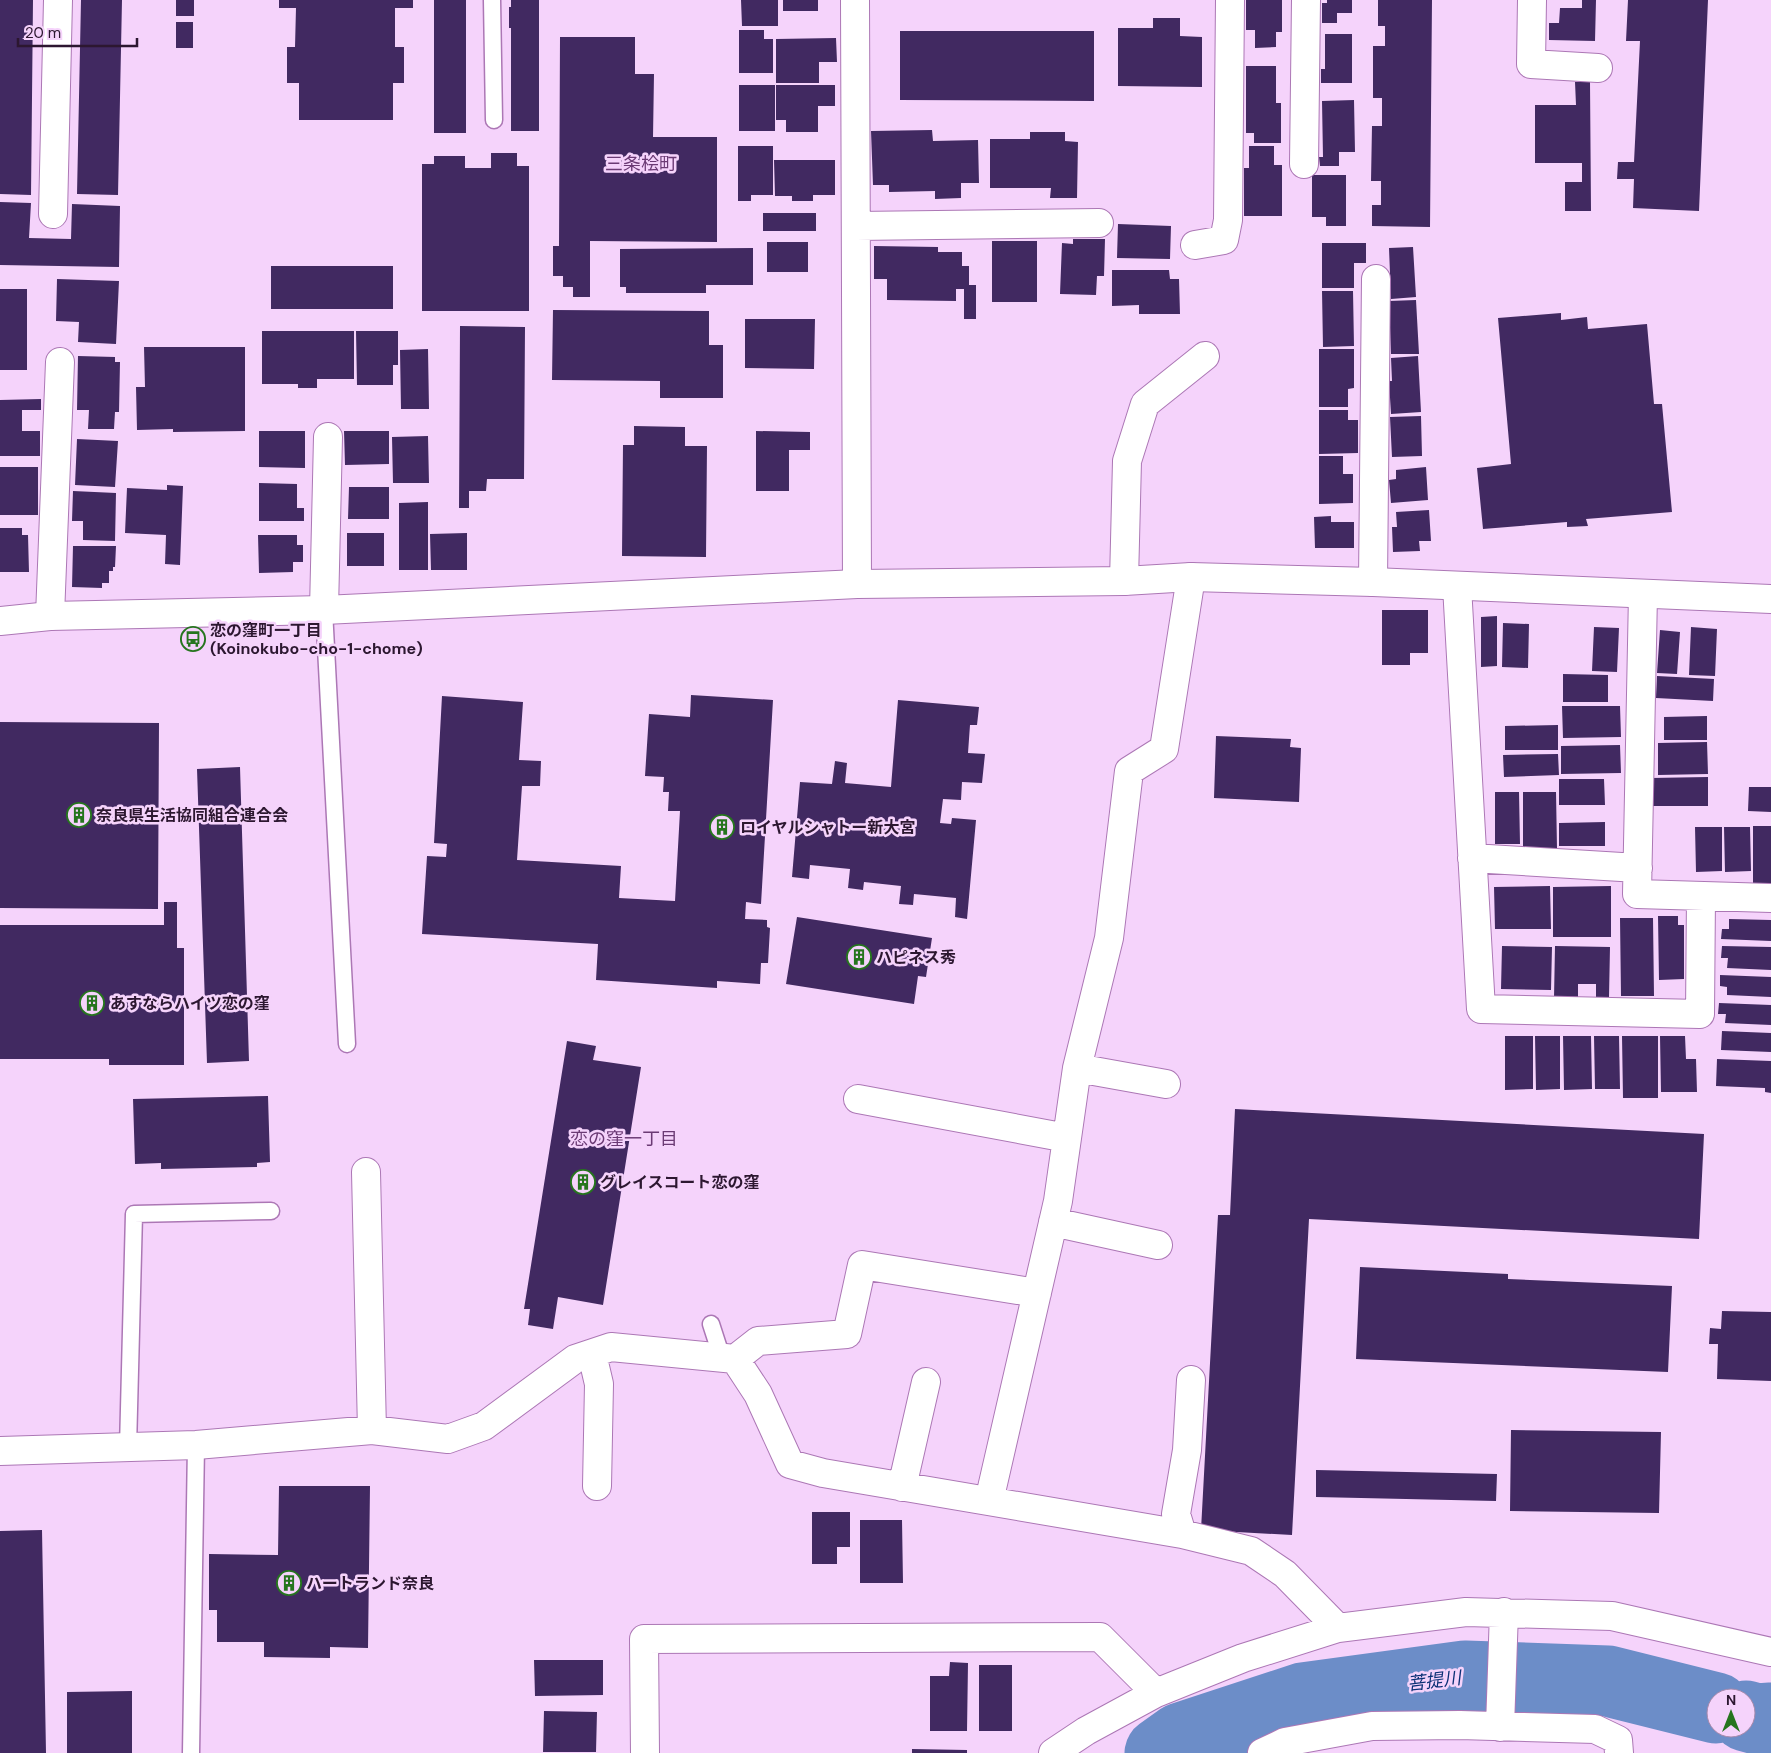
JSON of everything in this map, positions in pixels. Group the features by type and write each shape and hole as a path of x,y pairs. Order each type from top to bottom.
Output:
{"street":[{"path":"53,214 58,0"},
{"path":"855,0 857,584"},
{"path":"1195,245 1224,240 1228,220 1230,0"},
{"path":"1304,164 1306,0"},
{"path":"1532,0 1531,64 1598,68"},
{"path":"856,226 1099,223"},
{"path":"1374,582 1376,279"},
{"path":"1124,581 1127,461 1145,404 1204,356"},
{"path":"50,616 60,362"},
{"path":"324,610 328,437"},
{"path":"989,1501 1058,1201 1077,1068 1110,938 1126,853 1129,771 1164,749 1192,577"},
{"path":"0,621 50,616 324,610 857,584 1124,581 1192,577 1374,582 1771,599"},
{"path":"1457,586 1481,1009 1700,1014 1701,896"},
{"path":"1644,594 1637,894 1771,898"},
{"path":"1472,858 1638,868"},
{"path":"1077,1068 1166,1084"},
{"path":"858,1099 1067,1138"},
{"path":"366,1172 372,1430"},
{"path":"1053,1222 1158,1245"},
{"path":"0,1451 196,1445 372,1430 448,1440 484,1426 575,1359 611,1347 728,1359 758,1342 847,1334 862,1264 1037,1294"},
{"path":"592,1354 599,1384 597,1486"},
{"path":"728,1359 758,1394 790,1464 823,1473 1182,1534 1251,1551 1286,1574 1338,1628"},
{"path":"1182,1534 1176,1514 1187,1450 1191,1380"},
{"path":"902,1487 926,1382"},
{"path":"1053,1753 1086,1731 1156,1693 1242,1658 1338,1628 1466,1612 1503,1624 1612,1616 1771,1652"},
{"path":"1500,1718 1503,1624"},
{"path":"645,1753 644,1639 1100,1637 1156,1693"},
{"path":"1262,1753 1286,1742 1372,1726 1460,1725 1500,1718 1595,1730 1618,1740 1619,1753"}],"lane":[{"path":"492,0 494,120"},
{"path":"324,610 347,1044"},
{"path":"128,1448 134,1214 271,1211"},
{"path":"711,1324 728,1359"},
{"path":"191,1753 196,1445"}],"building":[{"path":"0,0 33,0 31,195 0,194"},
{"path":"81,0 122,0 118,195 77,194"},
{"path":"176,0 194,0 194,16 176,16"},
{"path":"279,0 413,0 413,8 395,8 395,47 404,47 404,83 393,83 393,120 299,120 299,83 287,83 287,47 295,47 296,8 279,8"},
{"path":"434,0 466,0 466,133 434,133"},
{"path":"511,0 539,0 539,131 511,131 511,28 509,28 509,7 511,7"},
{"path":"741,0 778,0 778,26 742,26"},
{"path":"783,0 818,0 818,11 783,11"},
{"path":"1246,0 1282,0 1282,32 1276,32 1276,47 1255,48 1255,30 1246,30"},
{"path":"1327,0 1352,0 1352,13 1337,13 1337,23 1322,23 1322,3 1327,3"},
{"path":"1378,0 1432,0 1430,227 1372,226 1372,205 1381,205 1381,181 1371,181 1372,126 1382,126 1382,98 1373,98 1373,46 1385,46 1385,26 1378,26"},
{"path":"1582,0 1596,0 1595,41 1549,40 1549,23 1559,23 1560,8 1582,8"},
{"path":"1628,0 1708,0 1699,211 1633,208 1634,179 1617,179 1618,162 1634,162 1640,41 1626,41"},
{"path":"1153,18 1180,18 1180,36 1202,37 1202,87 1118,86 1118,28 1153,28"},
{"path":"176,22 193,22 193,48 176,48"},
{"path":"739,30 764,30 764,39 773,39 773,73 739,73"},
{"path":"900,31 1094,31 1094,101 900,100"},
{"path":"1325,34 1352,34 1352,83 1321,83 1321,69 1325,69"},
{"path":"560,37 635,37 635,74 654,74 653,137 717,137 717,242 590,241 590,297 573,297 573,287 563,287 563,276 553,276 553,246 559,246"},
{"path":"836,38 837,62 819,62 819,83 776,83 776,39"},
{"path":"1246,66 1276,66 1276,103 1281,103 1281,143 1254,143 1254,133 1246,133"},
{"path":"1575,82 1590,82 1591,211 1565,211 1565,182 1582,182 1582,163 1535,163 1535,105 1576,105"},
{"path":"739,85 775,85 775,131 739,131"},
{"path":"776,85 835,85 835,106 818,106 818,132 786,132 786,120 776,120"},
{"path":"1354,100 1355,152 1339,152 1339,166 1320,166 1319,157 1323,157 1322,101"},
{"path":"932,130 933,141 978,140 979,183 961,183 961,198 935,199 935,191 889,192 889,185 873,185 871,131"},
{"path":"1030,132 1065,132 1065,141 1078,142 1077,198 1050,198 1051,188 990,188 990,139 1030,139"},
{"path":"738,146 773,146 773,195 751,195 751,201 738,201"},
{"path":"1249,146 1274,146 1274,165 1282,165 1282,216 1244,216 1244,168 1249,168"},
{"path":"491,153 517,153 517,166 529,166 529,311 422,311 422,164 434,164 434,156 465,156 465,168 491,168"},
{"path":"774,160 835,160 835,195 813,195 813,201 792,201 792,196 775,196"},
{"path":"1312,175 1346,175 1346,226 1326,226 1326,217 1312,217"},
{"path":"0,202 31,203 29,238 71,239 72,204 120,206 119,267 0,265"},
{"path":"763,213 816,213 816,231 763,231"},
{"path":"1118,224 1171,226 1170,259 1117,258"},
{"path":"1073,239 1105,239 1104,276 1097,276 1096,295 1060,294 1062,243 1073,244"},
{"path":"992,241 1037,241 1037,302 992,302"},
{"path":"767,242 808,242 808,272 767,272"},
{"path":"1322,243 1366,243 1366,263 1354,263 1354,288 1322,288"},
{"path":"874,246 938,247 938,252 962,252 962,266 969,266 969,285 976,285 976,319 964,319 964,289 956,289 956,301 887,300 887,279 874,279"},
{"path":"1413,247 1416,297 1391,299 1389,248"},
{"path":"753,248 753,285 706,285 706,293 626,293 626,287 620,287 620,249"},
{"path":"271,266 393,266 393,309 271,309"},
{"path":"1112,270 1169,270 1170,279 1179,279 1180,314 1139,314 1139,305 1112,306"},
{"path":"57,279 119,281 116,344 78,342 79,322 56,321"},
{"path":"0,289 27,289 27,370 0,370"},
{"path":"1322,291 1353,291 1354,346 1323,347"},
{"path":"1416,300 1419,354 1391,354 1389,301"},
{"path":"553,310 709,311 709,345 723,345 723,398 660,398 660,381 552,380"},
{"path":"1561,313 1561,320 1587,317 1588,329 1647,324 1654,404 1662,404 1672,512 1586,519 1588,526 1567,527 1567,522 1483,529 1477,468 1511,464 1498,318"},
{"path":"745,319 815,319 814,369 745,368"},
{"path":"460,326 525,327 524,479 487,479 486,491 469,491 469,508 459,508"},
{"path":"262,331 354,331 354,379 317,379 317,388 298,388 298,384 262,384"},
{"path":"356,331 398,331 398,365 393,365 393,385 357,385"},
{"path":"144,347 245,347 245,431 173,432 173,429 137,430 136,387 145,387"},
{"path":"428,349 429,409 401,409 400,350"},
{"path":"1319,349 1354,349 1354,388 1348,389 1348,407 1319,407"},
{"path":"78,356 115,357 115,362 120,362 119,412 115,412 114,429 88,429 89,410 77,410"},
{"path":"1418,356 1421,412 1391,414 1389,381 1392,381 1391,358"},
{"path":"41,399 41,410 22,410 22,431 40,431 40,456 0,456 0,400"},
{"path":"1319,410 1348,410 1348,420 1358,420 1358,453 1319,454"},
{"path":"1421,416 1422,456 1392,457 1390,417"},
{"path":"634,426 685,427 685,446 707,446 706,557 622,556 623,445 634,445"},
{"path":"259,431 305,431 305,468 259,467"},
{"path":"344,431 389,431 389,464 345,465"},
{"path":"756,431 810,432 810,450 789,450 789,491 756,491"},
{"path":"428,436 429,483 393,483 392,437"},
{"path":"77,439 118,441 115,487 75,485"},
{"path":"1319,456 1343,456 1343,474 1353,474 1353,503 1319,504"},
{"path":"0,467 38,467 38,515 0,515"},
{"path":"1426,467 1428,500 1391,503 1389,480 1396,479 1396,470"},
{"path":"259,483 297,484 297,508 304,508 304,521 259,521"},
{"path":"167,485 183,486 180,565 165,564 166,535 125,533 127,488 167,490"},
{"path":"349,487 389,487 389,519 348,519"},
{"path":"73,491 116,493 115,541 83,540 83,521 72,521"},
{"path":"428,502 428,570 399,570 399,503"},
{"path":"1429,510 1431,541 1419,541 1420,551 1393,552 1392,527 1397,527 1396,512"},
{"path":"1331,516 1331,522 1354,522 1354,548 1315,548 1314,517"},
{"path":"0,528 22,528 22,535 28,535 29,572 0,572"},
{"path":"347,533 384,533 384,566 347,566"},
{"path":"467,533 467,570 431,570 430,534"},
{"path":"258,535 297,535 297,545 303,545 303,562 293,562 293,572 259,573"},
{"path":"73,546 116,546 115,567 113,567 113,571 109,571 109,583 102,583 102,588 72,587"},
{"path":"1382,610 1428,610 1428,653 1410,653 1410,665 1382,665"},
{"path":"1497,616 1497,666 1481,667 1481,617"},
{"path":"1503,623 1529,624 1528,668 1502,667"},
{"path":"1594,627 1619,628 1617,672 1592,671"},
{"path":"1691,627 1717,629 1715,676 1689,675"},
{"path":"1660,630 1680,632 1677,674 1657,673"},
{"path":"1563,674 1608,675 1608,702 1563,702"},
{"path":"1657,676 1714,679 1713,701 1656,698"},
{"name":"ロイヤルシャトー新大宮","path":"691,695 773,700 761,904 746,902 745,919 767,920 767,927 770,928 768,963 761,963 760,984 717,981 717,988 596,980 598,944 422,934 427,856 446,857 447,844 434,843 442,696 523,702 519,760 541,761 540,786 522,786 517,860 621,866 619,898 675,901 680,811 668,811 669,792 663,792 664,777 645,776 649,714 690,717"},
{"path":"898,700 979,707 977,725 970,725 968,753 985,754 982,783 962,782 961,800 943,799 940,823 951,824 952,818 976,820 967,919 955,917 956,898 914,894 913,905 899,904 901,886 864,882 863,890 848,888 850,869 810,865 809,879 792,877 800,782 832,784 835,761 847,763 845,783 891,787"},
{"path":"1562,706 1620,706 1621,737 1563,738"},
{"path":"1707,716 1707,740 1664,740 1664,717"},
{"name":"奈良県生活協同組合連合会","path":"0,722 159,723 158,909 0,908"},
{"path":"1558,725 1558,750 1505,750 1505,726"},
{"path":"1216,736 1291,739 1290,747 1301,748 1299,802 1214,798"},
{"path":"1707,742 1708,774 1658,775 1658,743"},
{"path":"1620,745 1621,773 1561,774 1561,746"},
{"path":"1558,754 1559,775 1504,777 1503,755"},
{"path":"240,767 249,1061 207,1063 197,769"},
{"path":"1708,777 1708,806 1651,806 1651,778"},
{"path":"1559,779 1604,779 1605,805 1559,805"},
{"path":"1749,787 1771,787 1771,812 1748,811"},
{"path":"1495,792 1519,792 1520,844 1495,844"},
{"path":"1523,792 1556,792 1557,849 1523,849"},
{"path":"1605,822 1605,846 1559,846 1559,823"},
{"path":"1753,826 1771,826 1771,883 1753,883"},
{"path":"1695,827 1722,827 1722,871 1696,872"},
{"path":"1724,827 1750,827 1751,871 1725,872"},
{"path":"1550,886 1551,929 1495,929 1494,887"},
{"path":"1611,886 1611,937 1553,937 1553,887"},
{"name":"あすならハイツ恋の窪","path":"164,902 177,902 177,948 184,948 184,1065 109,1065 109,1059 0,1059 0,925 164,925"},
{"path":"1658,916 1678,916 1678,925 1684,925 1684,979 1659,980"},
{"name":"ハピネス秀","path":"797,917 932,938 926,977 918,976 914,1004 786,984"},
{"path":"1620,918 1653,918 1654,996 1621,996"},
{"path":"1729,919 1771,920 1771,941 1721,939 1722,929 1729,929"},
{"path":"1502,946 1552,947 1551,990 1501,989"},
{"path":"1555,946 1610,947 1609,997 1596,997 1596,984 1578,984 1578,998 1554,998"},
{"path":"1722,946 1771,947 1771,970 1727,968 1728,958 1721,958"},
{"path":"1720,975 1771,977 1771,997 1727,995 1727,987 1720,986"},
{"path":"1719,1003 1771,1005 1771,1025 1725,1023 1726,1014 1718,1014"},
{"path":"1722,1031 1771,1033 1771,1052 1721,1050"},
{"path":"1505,1036 1533,1036 1533,1089 1505,1090"},
{"path":"1535,1036 1560,1036 1560,1089 1536,1090"},
{"path":"1563,1036 1591,1036 1592,1089 1564,1090"},
{"path":"1594,1036 1619,1036 1620,1089 1595,1089"},
{"path":"1622,1036 1658,1036 1658,1098 1623,1098"},
{"path":"1660,1036 1685,1036 1686,1059 1696,1059 1697,1092 1661,1092"},
{"name":"グレイスコート恋の窪","path":"567,1041 596,1046 593,1060 641,1067 603,1305 558,1297 553,1329 528,1325 530,1309 524,1309"},
{"path":"1717,1059 1771,1061 1771,1093 1765,1092 1765,1088 1716,1086"},
{"path":"268,1096 270,1162 257,1163 257,1167 161,1169 161,1163 135,1164 133,1099"},
{"path":"1235,1109 1704,1134 1699,1239 1309,1219 1292,1535 1201,1530 1218,1215 1230,1215"},
{"path":"1360,1267 1508,1274 1508,1279 1672,1286 1668,1372 1356,1359"},
{"path":"1722,1311 1771,1312 1771,1381 1717,1379 1718,1344 1709,1344 1710,1328 1721,1329"},
{"path":"1511,1430 1661,1432 1659,1513 1510,1511"},
{"path":"1316,1470 1497,1474 1496,1501 1316,1497"},
{"name":"ハートランド奈良","path":"279,1486 370,1486 368,1648 330,1647 330,1658 264,1657 264,1642 217,1642 217,1610 209,1610 209,1554 278,1555"},
{"path":"812,1512 850,1512 850,1547 837,1547 837,1564 812,1564"},
{"path":"860,1520 902,1520 903,1583 860,1583"},
{"path":"42,1530 46,1753 0,1753 0,1531"},
{"path":"534,1660 603,1660 603,1695 535,1696"},
{"path":"950,1662 968,1663 967,1731 930,1731 930,1676 949,1676"},
{"path":"979,1665 1012,1665 1012,1731 979,1731"},
{"path":"132,1691 132,1753 67,1753 67,1692"},
{"path":"544,1711 597,1712 596,1752 543,1752"},
{"path":"912,1749 967,1750 967,1753 912,1753"}],"waterway":[{"name":"菩提川","path":"1160,1753 1181,1738 1303,1698 1465,1676 1608,1681 1706,1706"},
{"name":"菩提川","path":"1756,1719 1771,1718"}],"place":[{"name":"恋の窪町一丁目 (Koinokubo-cho-1-chome)","path":"193,639"},
{"name":"奈良県生活協同組合連合会","path":"79,815"},
{"name":"ロイヤルシャトー新大宮","path":"722,827"},
{"name":"ハピネス秀","path":"859,957"},
{"name":"あすならハイツ恋の窪","path":"92,1003"},
{"name":"グレイスコート恋の窪","path":"583,1182"},
{"name":"ハートランド奈良","path":"289,1583"}],"district":[{"name":"三条桧町","path":"641,164"},
{"name":"恋の窪一丁目","path":"624,1139"}]}
